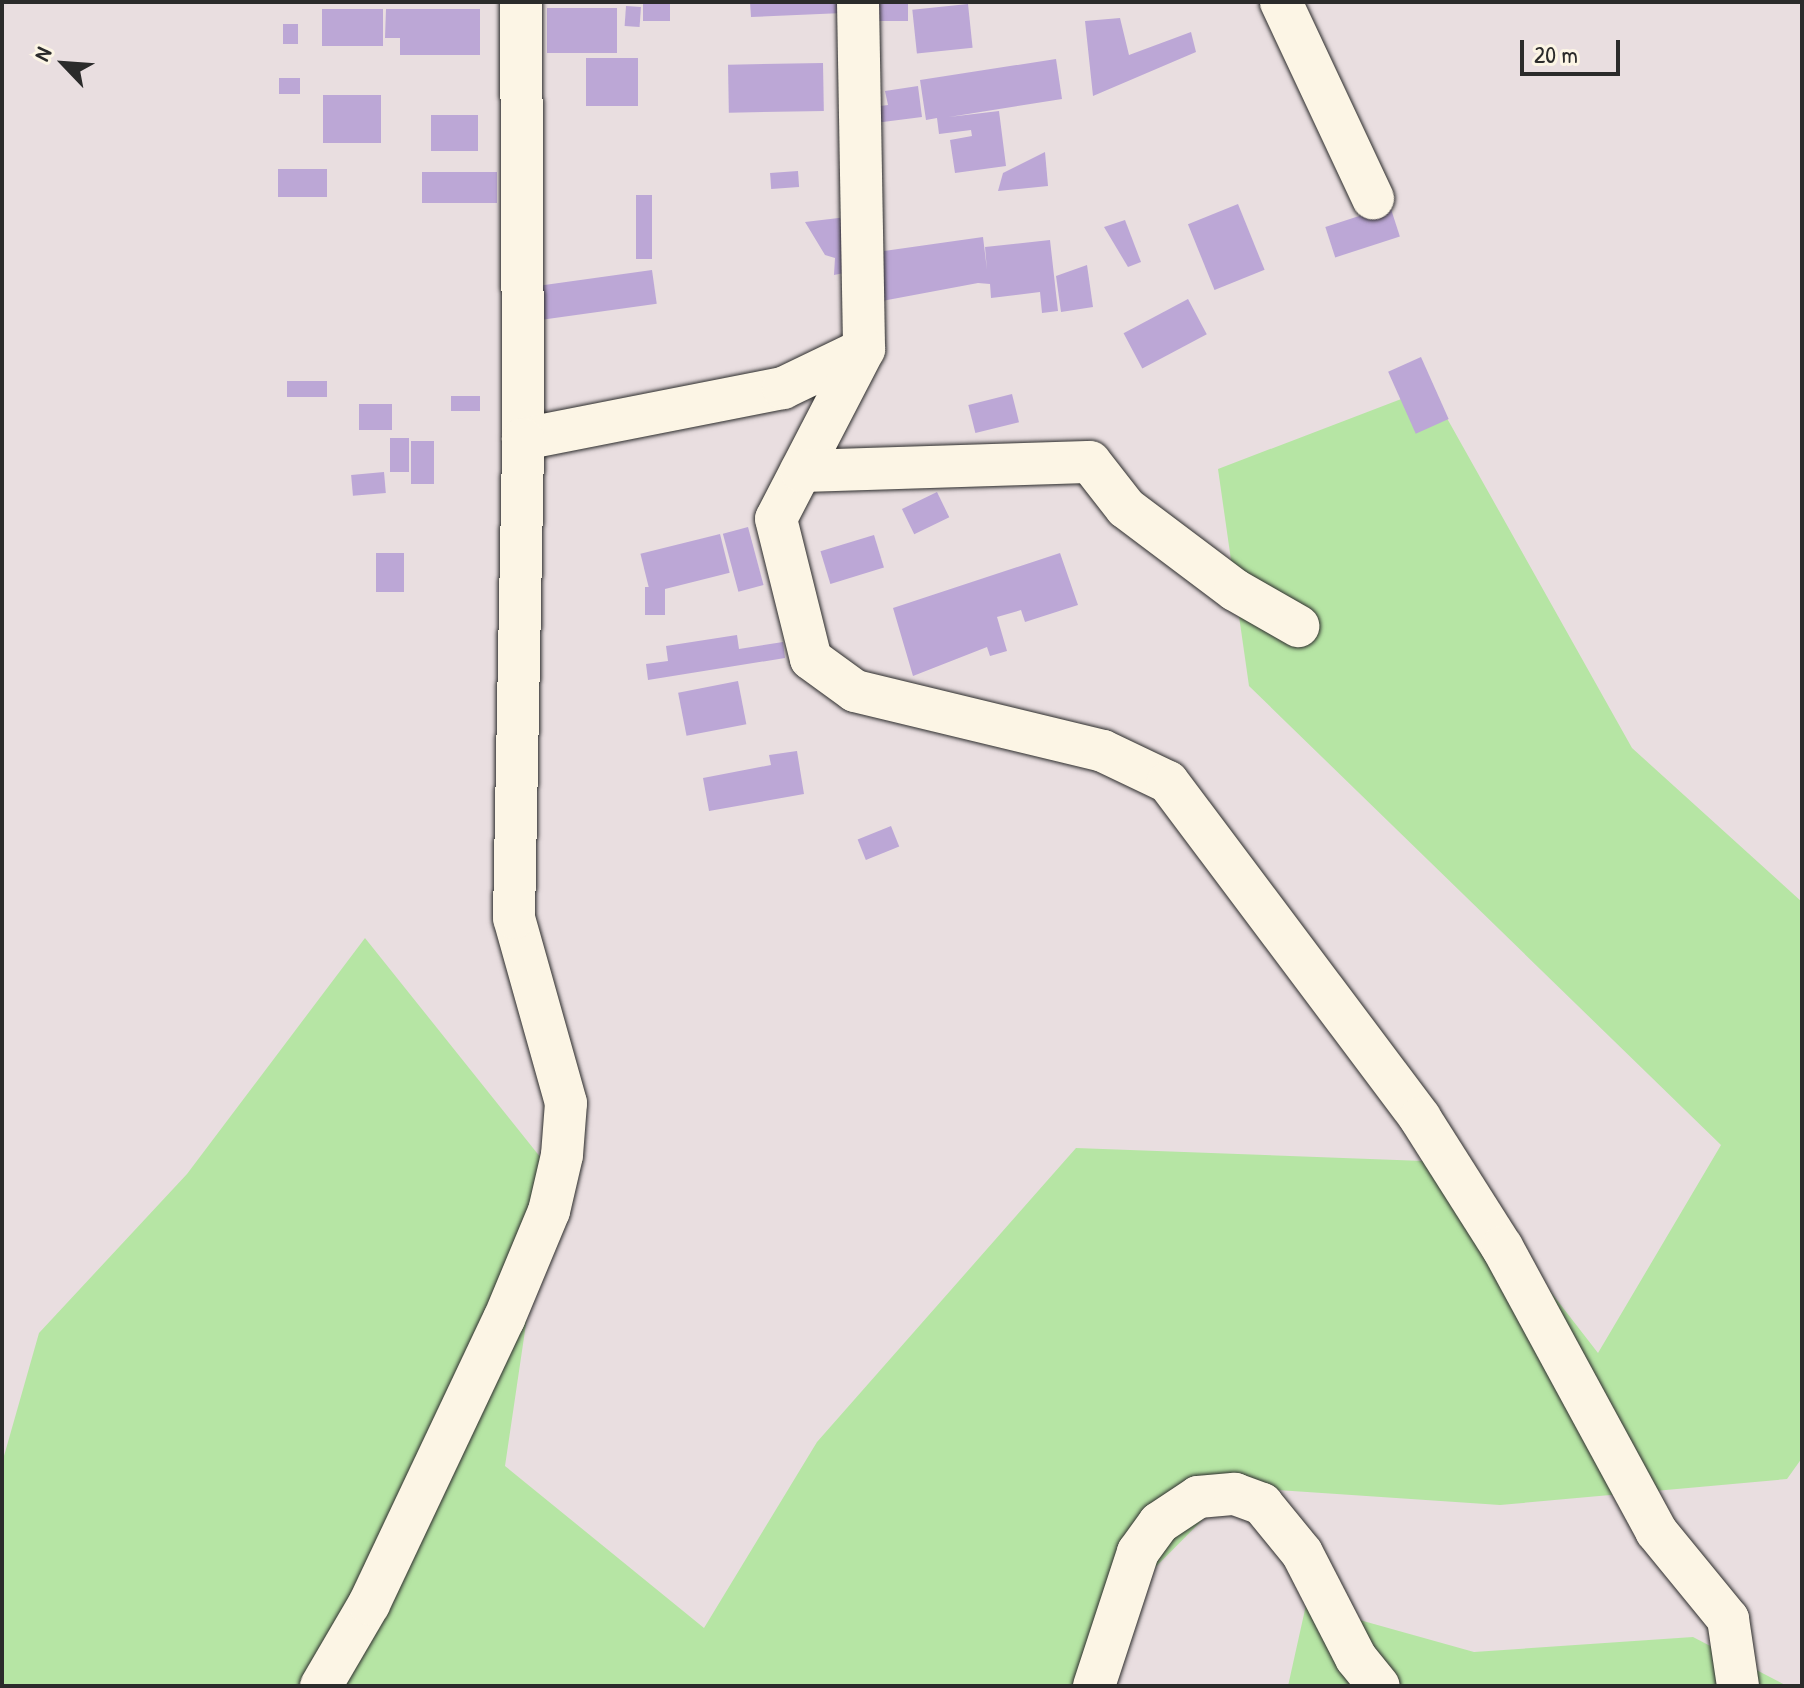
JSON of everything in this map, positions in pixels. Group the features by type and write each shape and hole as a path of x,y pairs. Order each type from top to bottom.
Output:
{"street":[{"path":"321,1686 369,1604 504,1319 549,1211 562,1155 566,1103 514,918 523,439 521,2"},
{"path":"858,2 864,349 776,519 811,659 855,691 1103,751 1168,782 1420,1118 1502,1247 1656,1531 1728,1619 1738,1686"},
{"path":"1281,2 1373,198"},
{"path":"523,439 783,388 864,349"},
{"path":"801,471 1090,462 1126,508 1235,590 1298,626"},
{"path":"1094,1686 1138,1552 1159,1523 1198,1497 1235,1494 1262,1504 1302,1553 1356,1658 1379,1686"}],"green space":[{"path":"1430,388 1632,748 1802,902 1802,1458 1787,1479 1500,1505 1235,1487 1105,1618 1092,1686 2,1686 2,1463 39,1333 187,1174 365,938 549,1168 505,1466 704,1628 817,1442 1076,1148 1450,1162 1598,1353 1721,1145 1249,686 1218,469"},
{"path":"1306,1605 1474,1652 1693,1637 1787,1686 1288,1686"}],"building":[{"path":"643,2 670,2 670,21 643,21"},
{"path":"750,2 843,2 843,13 751,17"},
{"path":"869,2 908,2 908,21 869,21"},
{"path":"968,4 973,48 917,54 912,10"},
{"path":"626,6 641,7 640,27 625,26"},
{"path":"547,8 617,8 617,53 547,53"},
{"path":"322,9 383,9 383,46 322,46"},
{"path":"386,9 480,9 480,55 400,55 400,38 385,38"},
{"path":"1120,18 1129,55 1191,32 1196,52 1093,96 1085,21"},
{"path":"283,24 298,24 298,44 283,44"},
{"path":"586,58 638,58 638,106 586,106"},
{"path":"1056,59 1062,99 949,117 999,111 1006,166 955,173 950,140 972,136 971,130 939,134 937,118 926,120 920,80"},
{"path":"823,63 824,111 729,113 728,65"},
{"path":"279,78 300,78 300,94 279,94"},
{"path":"918,86 922,117 875,123 873,107 888,105 885,91"},
{"path":"323,95 381,95 381,143 323,143"},
{"path":"431,115 478,115 478,151 431,151"},
{"path":"1045,152 1048,186 998,191 1003,173"},
{"path":"278,169 327,169 327,197 278,197"},
{"path":"798,171 799,187 771,189 770,173"},
{"path":"422,172 497,172 497,203 422,203"},
{"path":"636,195 652,195 652,259 636,259"},
{"path":"1238,204 1265,270 1215,290 1188,224"},
{"path":"1390,206 1400,236 1335,257 1325,227"},
{"path":"847,217 849,272 834,275 835,258 825,255 805,222"},
{"path":"1125,220 1141,262 1128,267 1104,227"},
{"path":"983,237 987,270 985,247 1050,240 1058,311 1042,313 1040,292 991,298 990,284 978,283 882,301 884,251"},
{"path":"1087,265 1093,307 1061,312 1056,276"},
{"path":"652,270 657,304 544,320 539,286"},
{"path":"1188,299 1207,334 1142,369 1124,333"},
{"path":"1421,357 1449,419 1416,434 1388,372"},
{"path":"287,381 327,381 327,397 287,397"},
{"path":"1012,394 1019,422 975,433 968,405"},
{"path":"451,396 480,396 480,411 451,411"},
{"path":"359,404 392,404 392,430 359,430"},
{"path":"390,438 409,438 409,472 390,472"},
{"path":"411,441 434,441 434,484 411,484"},
{"path":"384,472 386,493 353,496 351,475"},
{"path":"937,492 949,517 914,534 902,509"},
{"path":"748,527 764,585 738,592 723,534"},
{"path":"720,534 730,573 650,593 640,554"},
{"path":"874,535 884,568 830,584 820,551"},
{"path":"376,553 404,553 404,592 376,592"},
{"path":"1060,553 1078,605 1025,622 1021,610 997,617 1007,651 990,656 987,647 913,676 893,608"},
{"path":"645,587 665,587 665,615 645,615"},
{"path":"737,635 739,649 783,642 785,658 648,680 646,664 668,661 666,646"},
{"path":"738,681 746,724 687,736 678,693"},
{"path":"797,751 804,794 709,811 703,778 771,765 769,755"},
{"path":"891,826 899,846 866,860 858,839"}]}
